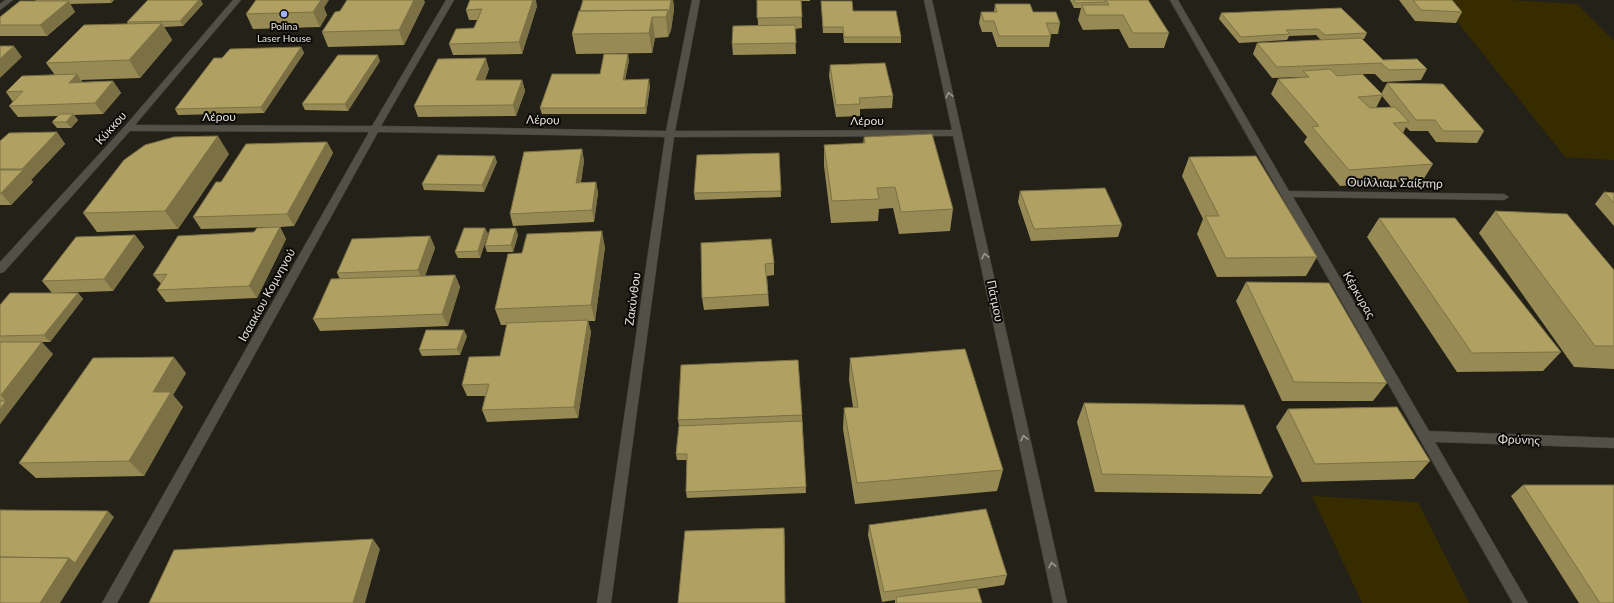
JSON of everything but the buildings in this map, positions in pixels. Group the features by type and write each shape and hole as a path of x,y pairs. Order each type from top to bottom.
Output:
{"street":[{"path":"0,8 10,0"},
{"name":"Κύκκου","path":"0,269 128,128 237,0"},
{"name":"Ισαακίου Κομνηνού","path":"109,603 450,0"},
{"name":"Ζακύνθου","path":"604,603 670,134 696,0"},
{"name":"Πάτμου","path":"928,0 1060,603"},
{"name":"Κέρκυρας","path":"1174,0 1521,603"},
{"name":"Λέρου","path":"128,128 376,129 670,134 958,133"},
{"name":"Ουίλλιαμ Σαίξπηρ","path":"1286,194 1504,197"},
{"name":"Φρύνης","path":"1425,436 1614,443"}],"shaded area":[{"path":"1440,0 1510,0 1577,4 1614,41 1614,160 1565,157"},
{"path":"1312,496 1418,502 1469,603 1362,603"}],"place":[{"name":"Polina Laser House","path":"284,14"}]}
